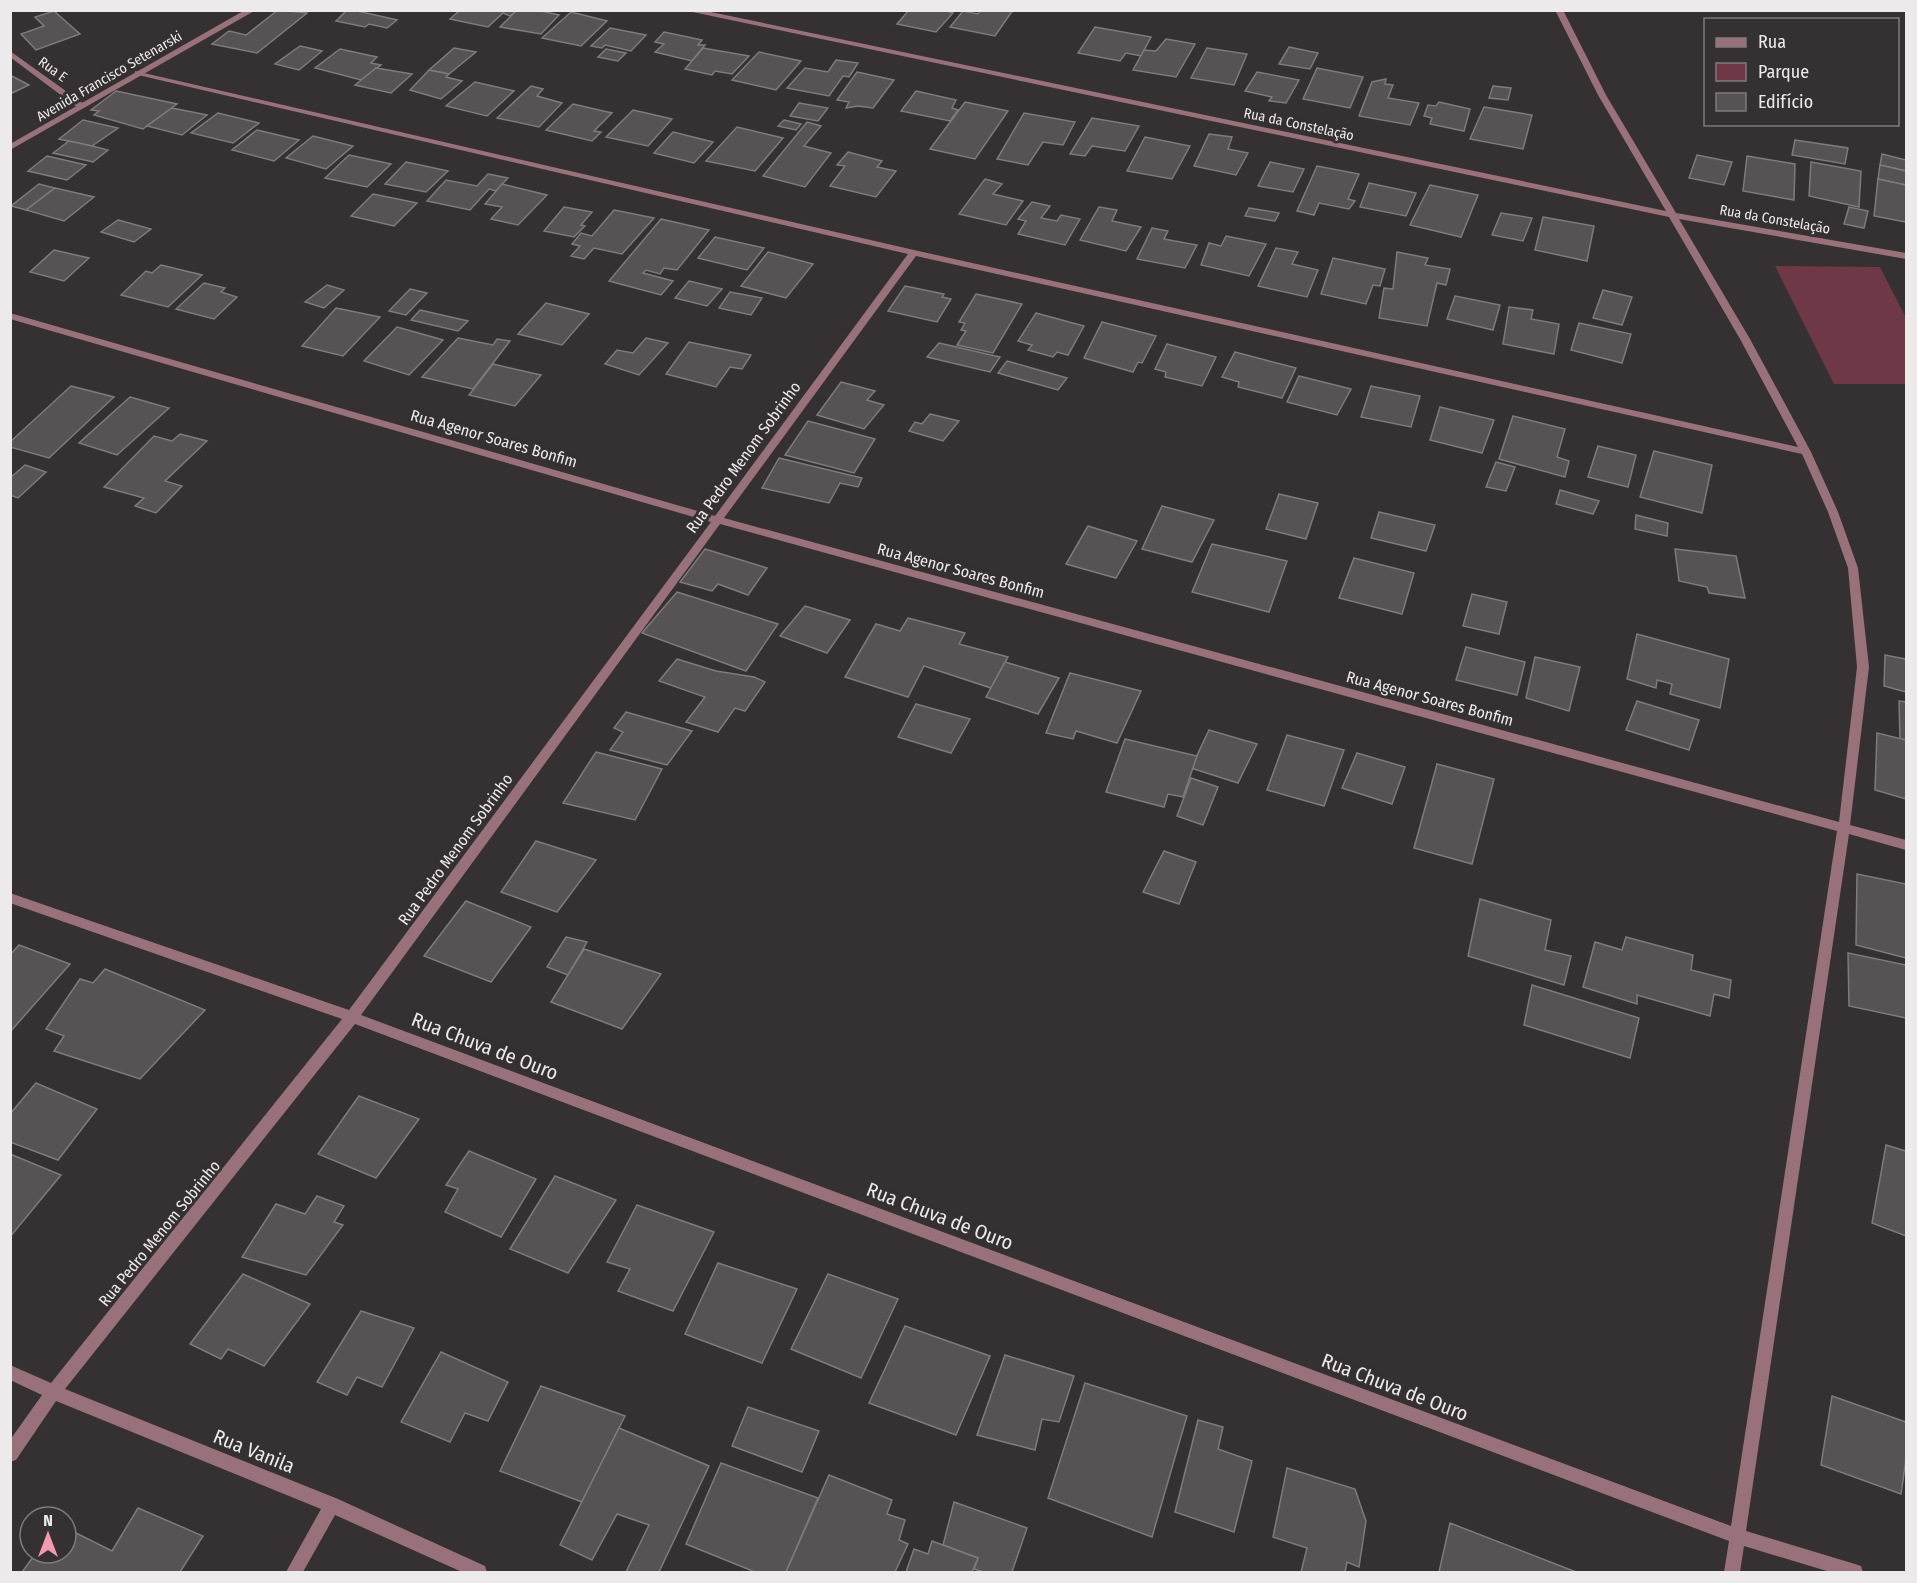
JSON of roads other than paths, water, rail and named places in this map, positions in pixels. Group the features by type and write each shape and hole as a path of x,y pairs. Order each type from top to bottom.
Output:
{"street":[{"name":"Avenida Francisco Setenarski","path":"10,148 81,105 252,10"},
{"name":"Rua da Constelação","path":"687,10 1672,215 1906,256"},
{"path":"1559,10 1602,95 1745,339 1806,452 1833,512 1853,568 1863,667 1844,827 1732,1572"},
{"name":"Rua E","path":"10,54 81,105"},
{"path":"138,73 914,253 1806,452"},
{"name":"Rua Pedro Menom Sobrinho","path":"10,1454 53,1392 352,1017 914,253"},
{"name":"Rua Agenor Soares Bonfim","path":"10,316 717,520 1844,827 1906,846"},
{"name":"Rua Chuva de Ouro","path":"10,898 352,1017 1736,1536 1855,1572"},
{"name":"Rua Vanila","path":"10,1372 53,1392 332,1505 479,1572"},
{"path":"294,1572 332,1505"}]}
